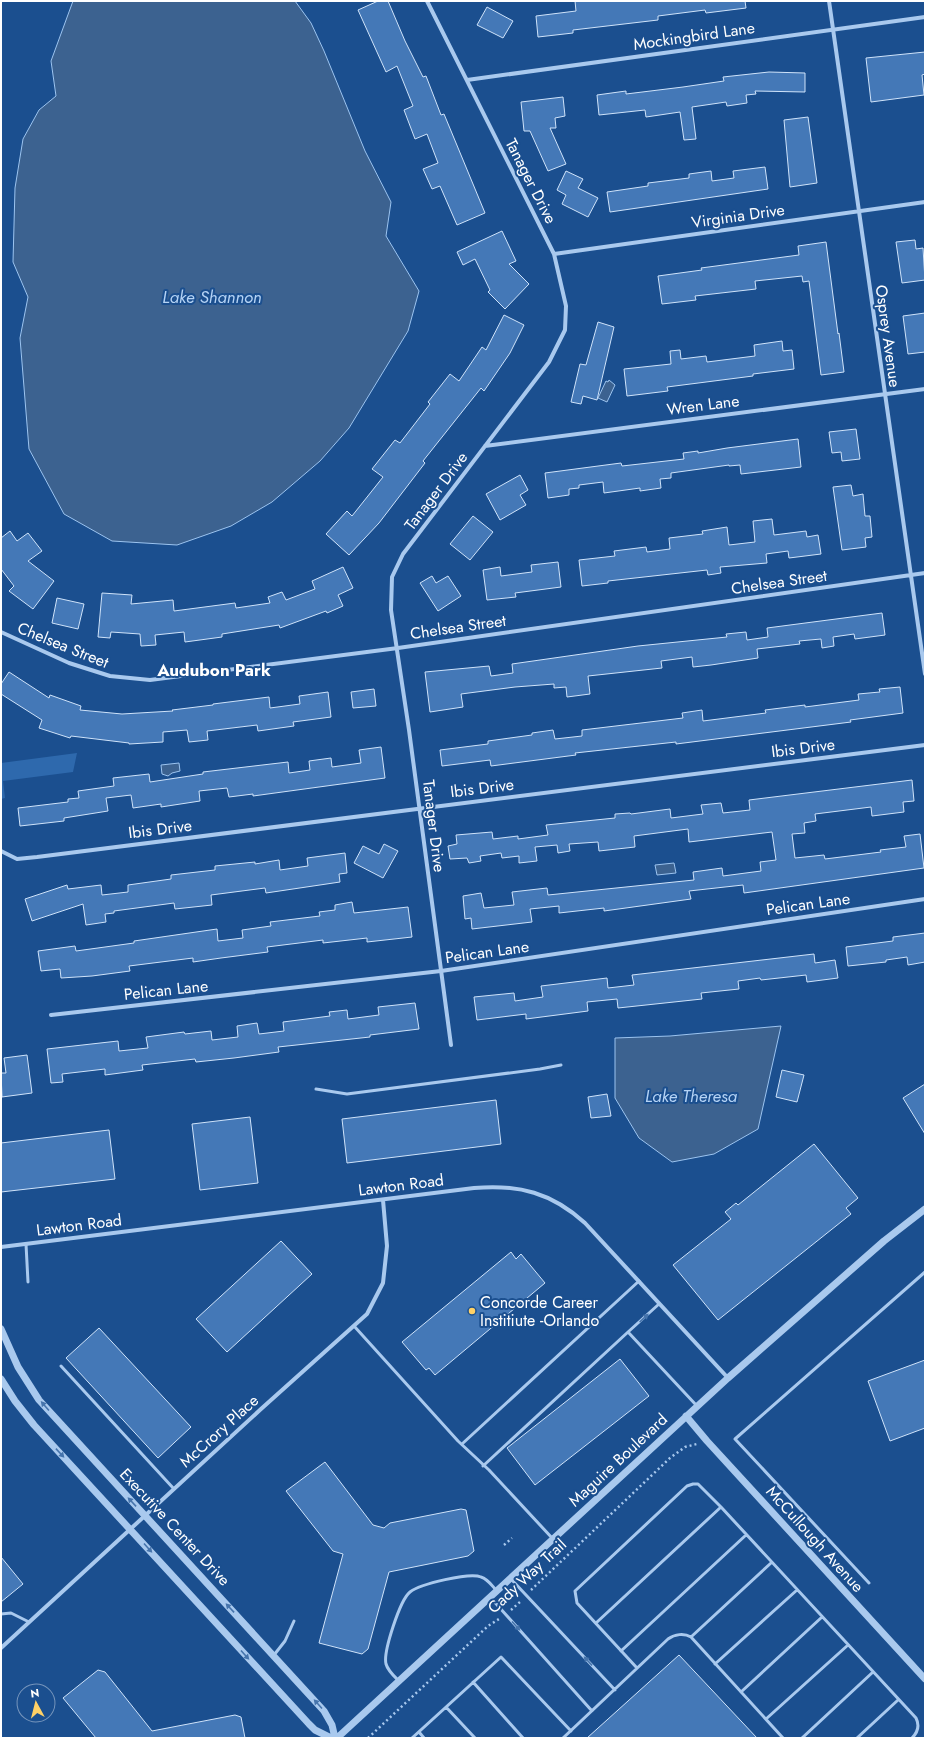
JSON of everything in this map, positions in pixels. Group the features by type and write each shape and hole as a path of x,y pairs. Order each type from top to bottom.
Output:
{"street":[{"name":"Tanager Drive","path":"428,1 554,254 566,306 565,330 550,362 403,554 392,577 391,610 398,648 451,1045"},
{"name":"Osprey Avenue","path":"829,1 925,674"},
{"name":"Mockingbird Lane","path":"467,80 925,17"},
{"name":"Virginia Drive","path":"554,254 925,202"},
{"name":"Wren Lane","path":"485,446 925,388"},
{"name":"Chelsea Street","path":"1,632 69,663 110,676 150,680 398,648 925,573"},
{"name":"Ibis Drive","path":"1,851 17,859 925,745"},
{"name":"Pelican Lane","path":"51,1015 440,971 925,899"},
{"name":"Lawton Road","path":"1,1247 487,1187 511,1187 531,1191 555,1201 577,1216 728,1378"},
{"name":"McCrory Place","path":"1,1648 367,1314 383,1283 387,1246 383,1200"},
{"name":"Maguire Boulevard","path":"336,1738 728,1378 884,1241 925,1209"},
{"name":"Executive Center Drive","path":"1,1330 18,1368 39,1400 324,1711 332,1725 336,1738"},
{"path":"1,1378 15,1401 34,1425 309,1724 315,1730 331,1738"},
{"name":"McCullough Avenue","path":"686,1416 707,1441 925,1679"}],"lane":[{"path":"316,1089 347,1094 561,1065"},
{"path":"26,1244 28,1282"},
{"path":"869,1583 735,1439 925,1272"},
{"path":"462,1444 639,1282"},
{"path":"484,1466 659,1304"},
{"path":"354,1326 427,1408 553,1539"},
{"path":"628,1332 697,1406"},
{"path":"61,1366 174,1489"},
{"path":"637,1668 577,1602 575,1591 690,1484 695,1483 700,1485 721,1507 916,1718 918,1723 917,1732 912,1738"},
{"path":"596,1623 721,1507"},
{"path":"621,1651 746,1535"},
{"path":"691,1637 771,1562"},
{"path":"399,1681 388,1668 386,1654 400,1606 410,1592 422,1586 471,1575 484,1578 497,1591"},
{"path":"510,1579 615,1690"},
{"path":"715,1664 797,1590"},
{"path":"490,1597 592,1711"},
{"path":"1,1614 11,1614 29,1622"},
{"path":"741,1692 822,1617"},
{"path":"274,1656 282,1648 294,1621"},
{"path":"563,1738 671,1637 682,1634 691,1637 783,1738"},
{"path":"766,1719 848,1645"},
{"path":"412,1738 501,1657 571,1731"},
{"path":"802,1738 873,1672"},
{"path":"473,1682 523,1738"},
{"path":"857,1738 898,1700"},
{"path":"446,1707 475,1738"},
{"path":"419,1732 424,1738"}],"path":[{"name":"Cady Way Trail","path":"368,1738 488,1626 506,1615 542,1578 670,1458 685,1447 707,1441"},
{"path":"504,1546 512,1538"}],"shaded area":[{"path":"77,753 73,772 3,781 5,798 1,799 1,763"}],"water":[{"name":"Lake Shannon","path":"73,1 295,1 311,23 365,151 391,202 386,236 419,291 408,331 349,428 320,461 272,502 231,526 177,545 112,541 64,514 29,449 20,338 28,297 13,262 15,188 23,139 39,110 56,96 51,61"},
{"path":"609,380 615,385 607,402 598,398 606,381 608,382"},
{"path":"179,763 180,771 172,773 168,776 162,774 161,765"},
{"path":"674,863 676,873 657,875 655,865"},
{"name":"Lake Theresa","path":"781,1026 758,1129 714,1154 672,1162 639,1138 615,1098 615,1038 670,1036"}],"building":[{"path":"378,1 388,1 405,41 423,77 426,76 441,115 444,114 485,213 457,225 440,186 432,189 423,169 438,163 427,134 415,139 404,110 413,106 397,66 386,72 358,10"},
{"path":"575,1 745,1 746,8 706,13 705,10 658,16 658,20 573,30 573,33 538,37 536,16 576,11"},
{"path":"487,7 513,21 503,38 477,25"},
{"path":"925,52 925,74 922,75 924,95 871,102 866,58"},
{"path":"769,72 805,73 805,92 755,91 756,94 746,95 747,103 727,106 726,102 692,107 696,139 684,140 680,112 646,117 645,110 599,115 597,95 626,91 626,94 683,87 724,81 723,77"},
{"path":"563,97 565,116 555,118 556,128 550,128 566,164 548,171 530,131 524,131 521,102"},
{"path":"808,117 817,183 790,187 784,120"},
{"path":"765,167 768,189 610,212 607,192 648,186 648,183 689,178 689,174 711,171 712,181 734,178 733,171"},
{"path":"566,171 583,179 578,188 598,198 588,217 562,204 566,195 557,190"},
{"path":"502,231 516,261 509,264 529,284 505,309 488,292 490,290 475,259 463,265 457,252"},
{"path":"915,240 916,249 923,248 925,280 902,283 896,242"},
{"path":"826,242 844,372 821,375 809,281 803,282 802,276 755,281 756,289 695,296 696,300 662,304 658,276 702,270 701,268 799,255 798,246"},
{"path":"925,313 925,352 908,354 903,316"},
{"path":"504,315 524,325 510,353 484,391 481,388 423,461 425,463 379,523 349,555 326,534 347,511 352,516 383,477 372,469 395,440 400,443 430,404 428,402 450,374 459,381 482,347 486,350"},
{"path":"598,322 614,327 597,400 583,396 581,404 571,402 580,364 586,365"},
{"path":"782,341 783,351 792,350 794,369 667,387 668,391 627,396 624,369 671,364 670,351 680,350 681,359 706,356 707,362 755,356 754,345"},
{"path":"856,429 860,459 842,461 841,452 832,453 829,432"},
{"path":"798,439 801,467 741,474 740,465 729,465 671,473 671,478 660,479 661,488 640,491 640,488 604,493 603,482 579,485 579,488 569,489 569,495 548,498 545,473 621,463 622,466 684,459 683,453 698,451 698,453"},
{"path":"520,475 528,490 520,495 526,505 500,520 486,494"},
{"path":"851,485 853,496 863,494 865,516 870,516 872,537 865,538 866,547 842,550 833,487"},
{"path":"473,516 493,532 470,560 450,544"},
{"path":"772,519 774,535 806,531 807,537 818,535 821,554 789,558 788,551 766,554 767,563 720,567 721,573 708,575 707,570 608,581 608,583 582,586 579,560 615,556 614,551 646,547 647,552 670,549 669,538 703,534 702,531 727,527 729,545 755,542 753,521"},
{"path":"10,531 17,541 28,533 42,551 28,561 54,581 33,609 9,591 14,586 1,569 1,538"},
{"path":"558,562 561,587 515,593 516,597 487,600 483,570 500,567 501,576 532,572 531,565"},
{"path":"343,567 353,588 338,595 343,606 327,613 326,611 280,628 279,625 222,634 222,637 185,642 184,632 155,635 156,645 141,646 140,634 111,632 110,638 98,637 102,593 132,595 131,604 173,600 174,611 235,603 236,608 270,603 268,597 282,592 286,600 315,589 312,581"},
{"path":"432,576 436,583 448,576 461,596 438,611 420,583"},
{"path":"57,598 84,604 78,629 52,623"},
{"path":"882,613 885,635 855,639 854,634 833,637 834,646 822,648 821,639 799,641 800,644 757,649 758,658 711,665 693,667 692,657 661,661 662,668 588,676 590,694 567,697 566,687 554,688 554,684 461,694 463,707 430,712 425,672 489,666 491,676 513,673 512,664 638,646 727,637 726,634 746,632 747,640 768,637 767,628"},
{"path":"9,672 49,698 50,695 81,706 80,710 122,714 173,711 172,710 269,697 270,708 300,704 299,696 328,692 331,717 293,722 294,726 258,731 257,725 207,731 208,740 189,742 187,730 163,732 163,742 129,744 71,736 70,738 39,728 42,720 1,694 1,684"},
{"path":"900,687 903,713 850,720 851,722 676,744 676,742 575,753 576,755 491,766 490,760 442,766 440,750 488,744 488,741 532,735 532,733 553,730 555,739 582,736 582,730 683,718 682,713 702,710 703,721 766,713 765,710 805,705 805,707 859,700 858,694 880,692 879,689"},
{"path":"374,689 376,706 353,708 351,692"},
{"path":"381,747 385,778 253,796 253,794 229,797 227,788 199,791 200,801 161,807 161,804 133,808 131,795 106,798 108,811 64,818 64,821 20,826 18,808 68,802 68,799 79,798 78,791 114,786 113,778 149,774 150,782 203,774 203,772 288,762 289,773 310,770 309,761 331,758 332,767 361,763 359,750"},
{"path":"912,780 914,801 903,802 904,812 872,816 871,807 815,814 816,821 804,823 805,833 792,834 795,858 824,855 825,859 881,852 880,850 906,847 904,836 920,834 924,868 744,893 743,885 689,891 691,899 604,911 604,908 559,913 559,906 530,909 532,922 472,929 471,918 465,919 463,896 481,893 484,908 514,905 512,892 547,888 548,895 694,880 693,872 722,868 723,876 761,871 760,862 776,860 772,832 689,842 688,829 634,836 635,847 599,851 598,842 569,844 570,851 558,853 557,845 535,847 537,861 519,863 519,856 502,858 501,853 480,856 481,861 469,863 467,858 450,859 448,846 457,844 456,835 492,832 493,839 518,836 518,839 548,835 546,825 615,818 615,814 631,814 670,809 671,818 703,814 701,805 721,803 723,813 750,810 749,800"},
{"path":"384,844 398,851 383,878 354,863 363,846 379,854"},
{"path":"345,853 347,873 339,874 340,882 266,893 265,888 211,895 212,905 175,909 174,903 114,911 114,913 105,914 106,922 86,925 83,904 32,921 25,899 67,885 68,889 101,885 102,895 128,892 128,885 171,879 171,875 215,870 215,866 255,862 255,864 279,860 280,870 308,866 307,858"},
{"path":"352,902 354,913 408,907 412,937 367,942 367,938 323,943 323,940 267,947 268,952 193,962 193,958 129,966 130,971 92,976 61,978 60,969 41,971 38,951 75,946 76,951 217,929 218,941 243,938 242,930 271,926 270,922 320,916 319,912 335,910 335,905"},
{"path":"925,933 925,962 908,965 907,957 886,960 886,962 848,966 846,947 893,941 893,937"},
{"path":"814,954 815,963 835,960 838,978 807,982 806,975 761,980 760,978 738,981 739,989 701,993 702,999 618,1008 617,999 587,1002 588,1011 526,1019 526,1014 477,1020 474,997 514,993 515,1001 543,997 541,986 607,978 608,988 634,985 632,975"},
{"path":"415,1003 419,1029 370,1035 370,1037 278,1047 279,1052 234,1058 196,1062 195,1059 142,1065 143,1070 105,1075 105,1069 62,1074 63,1082 51,1083 47,1049 118,1041 119,1051 148,1048 146,1037 184,1032 185,1034 211,1031 212,1040 238,1037 237,1026 257,1023 259,1034 284,1031 283,1022 330,1016 329,1012 347,1010 348,1019 379,1015 378,1007"},
{"path":"27,1055 32,1093 2,1097 1,1073 6,1073 4,1058"},
{"path":"782,1070 804,1075 797,1102 776,1097"},
{"path":"925,1084 925,1134 903,1098"},
{"path":"607,1094 611,1116 591,1118 588,1097"},
{"path":"496,1100 501,1144 347,1163 342,1119"},
{"path":"250,1117 258,1183 200,1190 192,1124"},
{"path":"109,1130 115,1179 1,1192 1,1143"},
{"path":"814,1144 858,1198 846,1208 851,1214 718,1320 673,1265 731,1219 725,1212 736,1203 738,1205"},
{"path":"281,1241 312,1274 227,1352 196,1319"},
{"name":"Concorde Career Institiute -Orlando","path":"511,1252 516,1259 521,1254 545,1283 435,1375 429,1368 426,1370 402,1342"},
{"path":"99,1328 191,1427 158,1458 66,1358"},
{"path":"620,1359 649,1396 535,1485 507,1448"},
{"path":"925,1360 925,1428 890,1441 868,1381"},
{"path":"325,1462 373,1525 384,1528 390,1523 461,1509 466,1510 474,1551 468,1556 389,1572 368,1649 362,1654 319,1643 343,1554 333,1551 286,1491"},
{"path":"1,1557 23,1584 1,1602"},
{"path":"679,1655 757,1738 587,1738"},
{"path":"98,1670 105,1672 152,1731 235,1715 241,1717 245,1738 96,1738 63,1698"}],"place":[{"name":"Concorde Career Institiute -Orlando","path":"472,1311"}],"district":[{"name":"Audubon Park","path":"214,670"}]}
